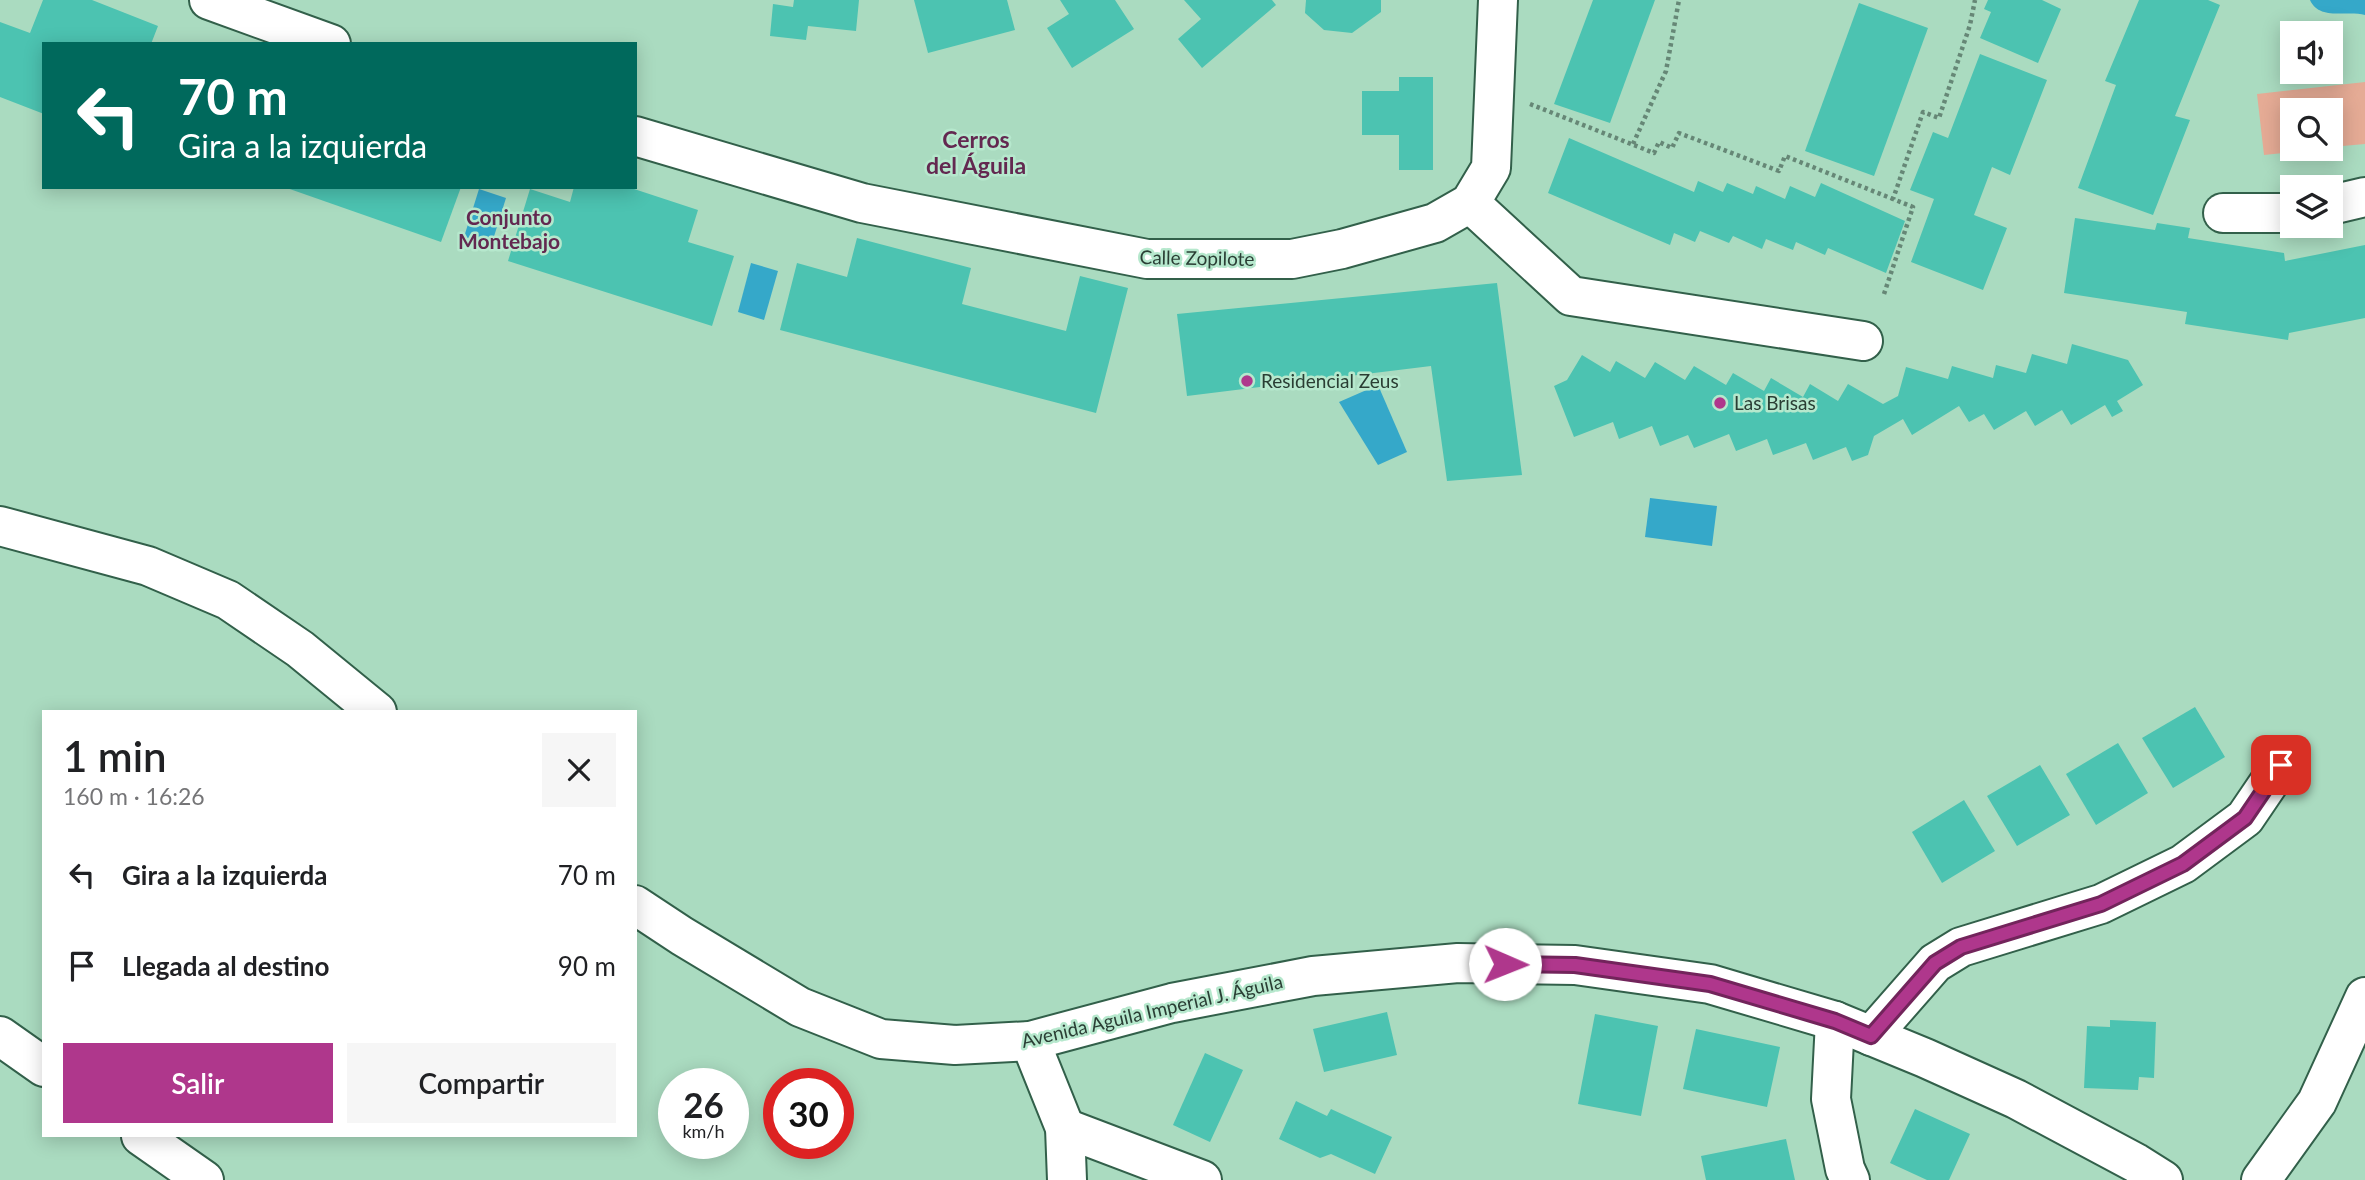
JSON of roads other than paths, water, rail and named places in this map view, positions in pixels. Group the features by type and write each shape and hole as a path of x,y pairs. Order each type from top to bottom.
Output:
{"street":[{"path":"209,0 325,42"},
{"name":"Calle Zopilote","path":"637,137 862,203 1147,260 1292,259 1342,249 1435,223 1470,203 1492,168 1498,0"},
{"path":"2343,202 2365,197"},
{"path":"1470,203 1571,296 1863,341"},
{"path":"2223,213 2280,213"},
{"path":"0,526 148,566 228,600 300,649 375,710"},
{"path":"1871,1036 1935,963 1961,947 2101,904 2183,864 2245,818 2281,765"},
{"name":"Avenida Aguila Imperial J. Águila","path":"637,906 681,936 800,1007 881,1039 955,1045 1030,1041 1172,1003 1313,976 1458,963 1575,965 1710,984 1835,1021 1871,1036 2016,1099 2163,1180"},
{"path":"2261,1180 2318,1102 2365,997"},
{"path":"1835,1021 1831,1099 1845,1169 1850,1180"},
{"path":"0,1036 42,1066"},
{"path":"1030,1041 1065,1128 1067,1180"},
{"path":"1065,1128 1202,1180"},
{"path":"142,1137 204,1180"}],"water":[{"path":"2310,0 2365,0 2365,15 2327,13 2314,6"},
{"path":"479,189 506,198 491,246 464,237"},
{"path":"751,263 778,271 764,320 738,312"},
{"path":"1378,385 1407,452 1378,465 1339,402"},
{"path":"1650,498 1717,506 1712,546 1645,537"}],"place":[{"name":"Residencial Zeus","path":"1247,381"},
{"name":"Las Brisas","path":"1720,403"}],"district":[{"name":"Cerros del Águila","path":"976,153"},
{"name":"Conjunto Montebajo","path":"509,230"}]}
